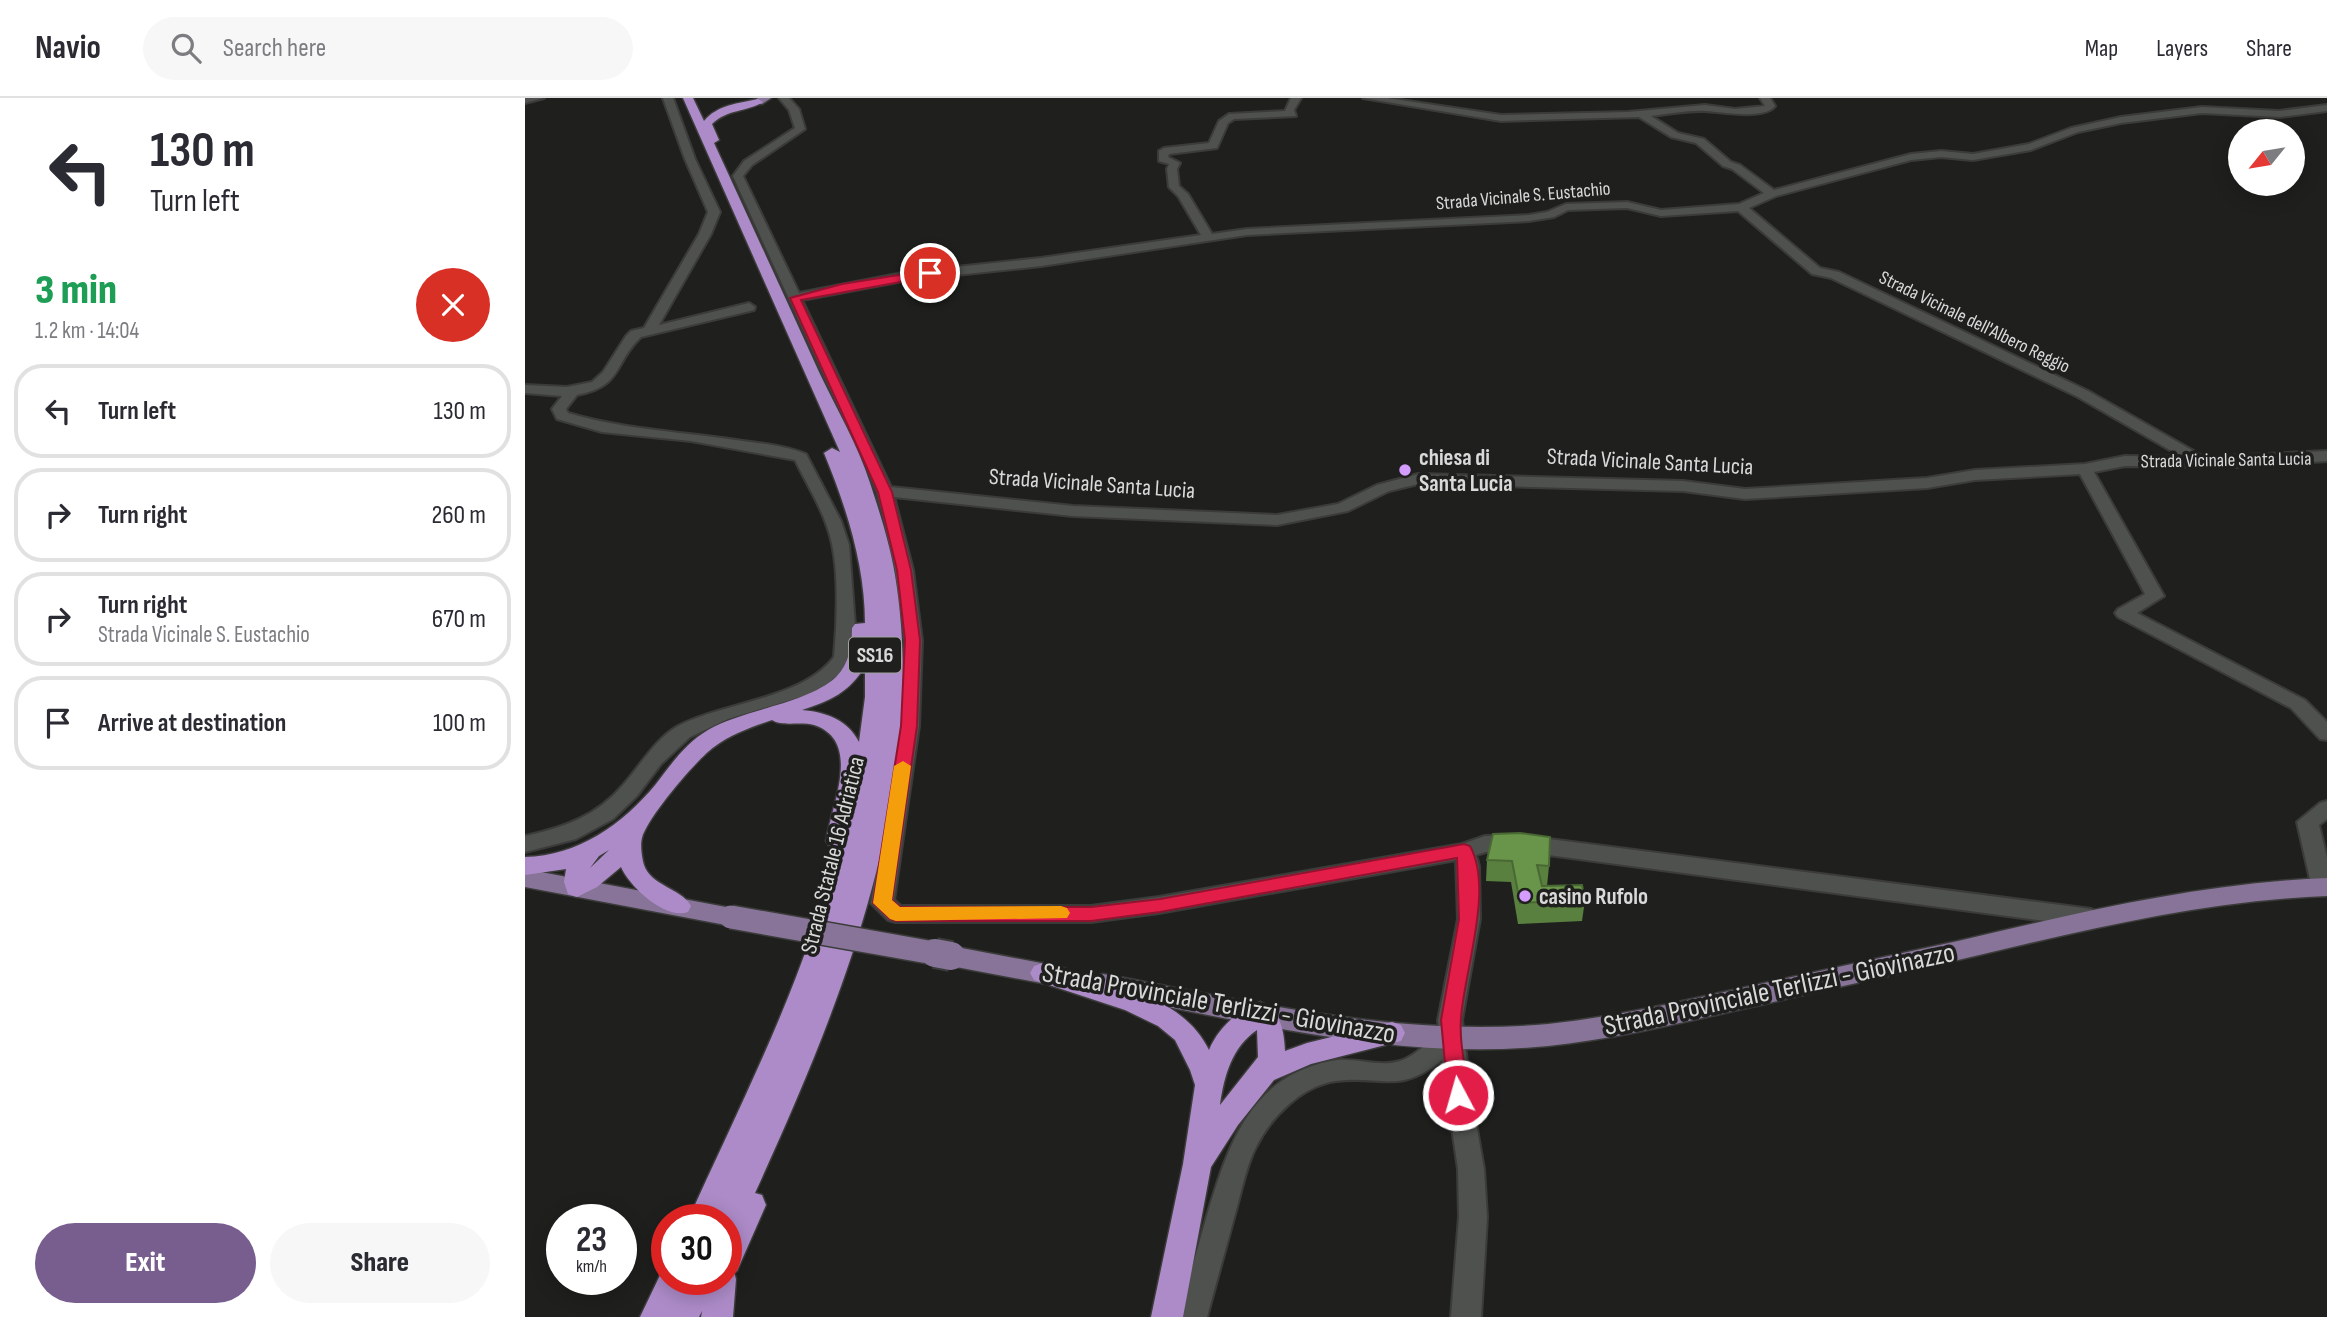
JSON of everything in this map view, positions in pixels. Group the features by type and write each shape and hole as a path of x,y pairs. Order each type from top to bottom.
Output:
{"highway":[{"name":"Strada Statale 16 Adriatica","path":"679,98 846,486 859,523 869,571 875,630 871,732 860,804 833,905 814,968 786,1038 710,1204"},
{"name":"Strada Statale 16 Adriatica","path":"688,98 865,493 881,544 893,642 888,749 877,813 838,962 801,1059 736,1204"},
{"path":"695,98 703,106 745,105"},
{"path":"711,148 713,137 707,124 709,119 762,100"},
{"path":"525,866 553,864 590,851 617,834 647,807 697,748 719,734 824,694 842,684 862,653 862,598 869,571"},
{"path":"748,722 790,716 821,718 834,725 851,748 852,765 839,827 833,905"},
{"path":"590,851 579,863 575,874 577,888 605,871 631,839 647,807"},
{"path":"631,839 628,856 636,876 679,906"},
{"path":"1043,973 1152,1011 1180,1028 1201,1061 1209,1085"},
{"path":"1167,1317 1197,1164 1209,1085 1224,1046 1239,1028 1260,1013 1271,1029 1272,1058 1265,1072 1228,1116 1197,1164"},
{"path":"1265,1072 1307,1054 1392,1033"},
{"path":"742,1226 754,1199 762,1149"},
{"path":"656,1317 666,1295"},
{"path":"683,1317 693,1295"},
{"path":"717,1317 719,1295"}],"main road":[{"name":"Strada Provinciale Terlizzi - Giovinazzo","path":"525,878 1315,1024 1451,1037 1518,1037 1598,1027 1724,1002 2091,918 2183,900 2271,888 2325,888"}],"street":[{"path":"525,100 539,98"},
{"path":"650,329 705,234 714,212 668,98"},
{"path":"1208,237 1182,194 1174,187 1175,163 1163,159 1164,151 1213,146 1224,121 1232,116 1293,114 1289,110 1296,98"},
{"path":"1368,98 1501,118 1641,114 1705,108 1735,113 1765,109 1770,106 1765,98"},
{"path":"762,100 786,100 795,108 800,129 748,163 738,176 885,492 904,570 913,640 909,726 882,903 896,914 1091,914 1160,905 1464,851 1485,844 1519,843 2091,918"},
{"name":"Strada Vicinale S. Eustachio","path":"795,298 908,276 1041,262 1208,237 1283,230 1529,218 1550,215 1566,207 1627,205 1661,213 1741,207 1772,194 1911,156 1941,154 1973,157 2038,146 2075,130 2121,120 2202,110 2279,114 2327,108"},
{"path":"1641,114 1675,135 1700,141 1727,164 1737,167 1772,194"},
{"name":"Strada Vicinale dell'Albero Reggio","path":"1741,207 1817,271 1835,275 2083,394 2200,461"},
{"path":"525,389 573,391 593,386 605,379 627,341 636,334 749,307"},
{"path":"525,844 568,834 606,814 630,791 654,759 683,732 721,715 800,691 826,676 843,657 846,626 841,545 833,521 801,457 787,452 703,439 602,428 562,416 559,409 573,391"},
{"name":"Strada Vicinale Santa Lucia","path":"885,492 915,493 1024,507 1277,520 1342,508 1383,488 1418,479 1683,486 1723,494 1745,494 1927,484 1975,475 2085,469 2125,461 2233,462 2327,456"},
{"path":"2085,469 2155,596 2125,613 2298,704 2327,734"},
{"path":"2325,888 2308,821 2327,808"},
{"path":"1464,851 1468,866 1469,919 1451,1020 1451,1037 1472,1181 1473,1217 1466,1317"},
{"path":"1192,1317 1238,1157 1250,1133 1271,1105 1297,1084 1324,1073 1348,1069 1394,1072 1410,1068 1451,1037"}],"building":[{"path":"1520,833 1550,837 1549,866 1537,865 1542,886 1582,885 1585,900 1520,903 1512,861 1487,860 1493,834"}],"slow traffic":[{"path":"903,766 882,903 896,914 1061,913"}],"place":[{"name":"chiesa di Santa Lucia","path":"1405,470"},
{"name":"casino Rufolo","path":"1525,896"}],"route":[{"path":"930,273 842,287 795,298 885,492 904,570 913,640 909,726 882,903 896,914 1091,914 1160,905 1464,851 1468,866 1469,919 1451,1020 1458,1095"}]}
